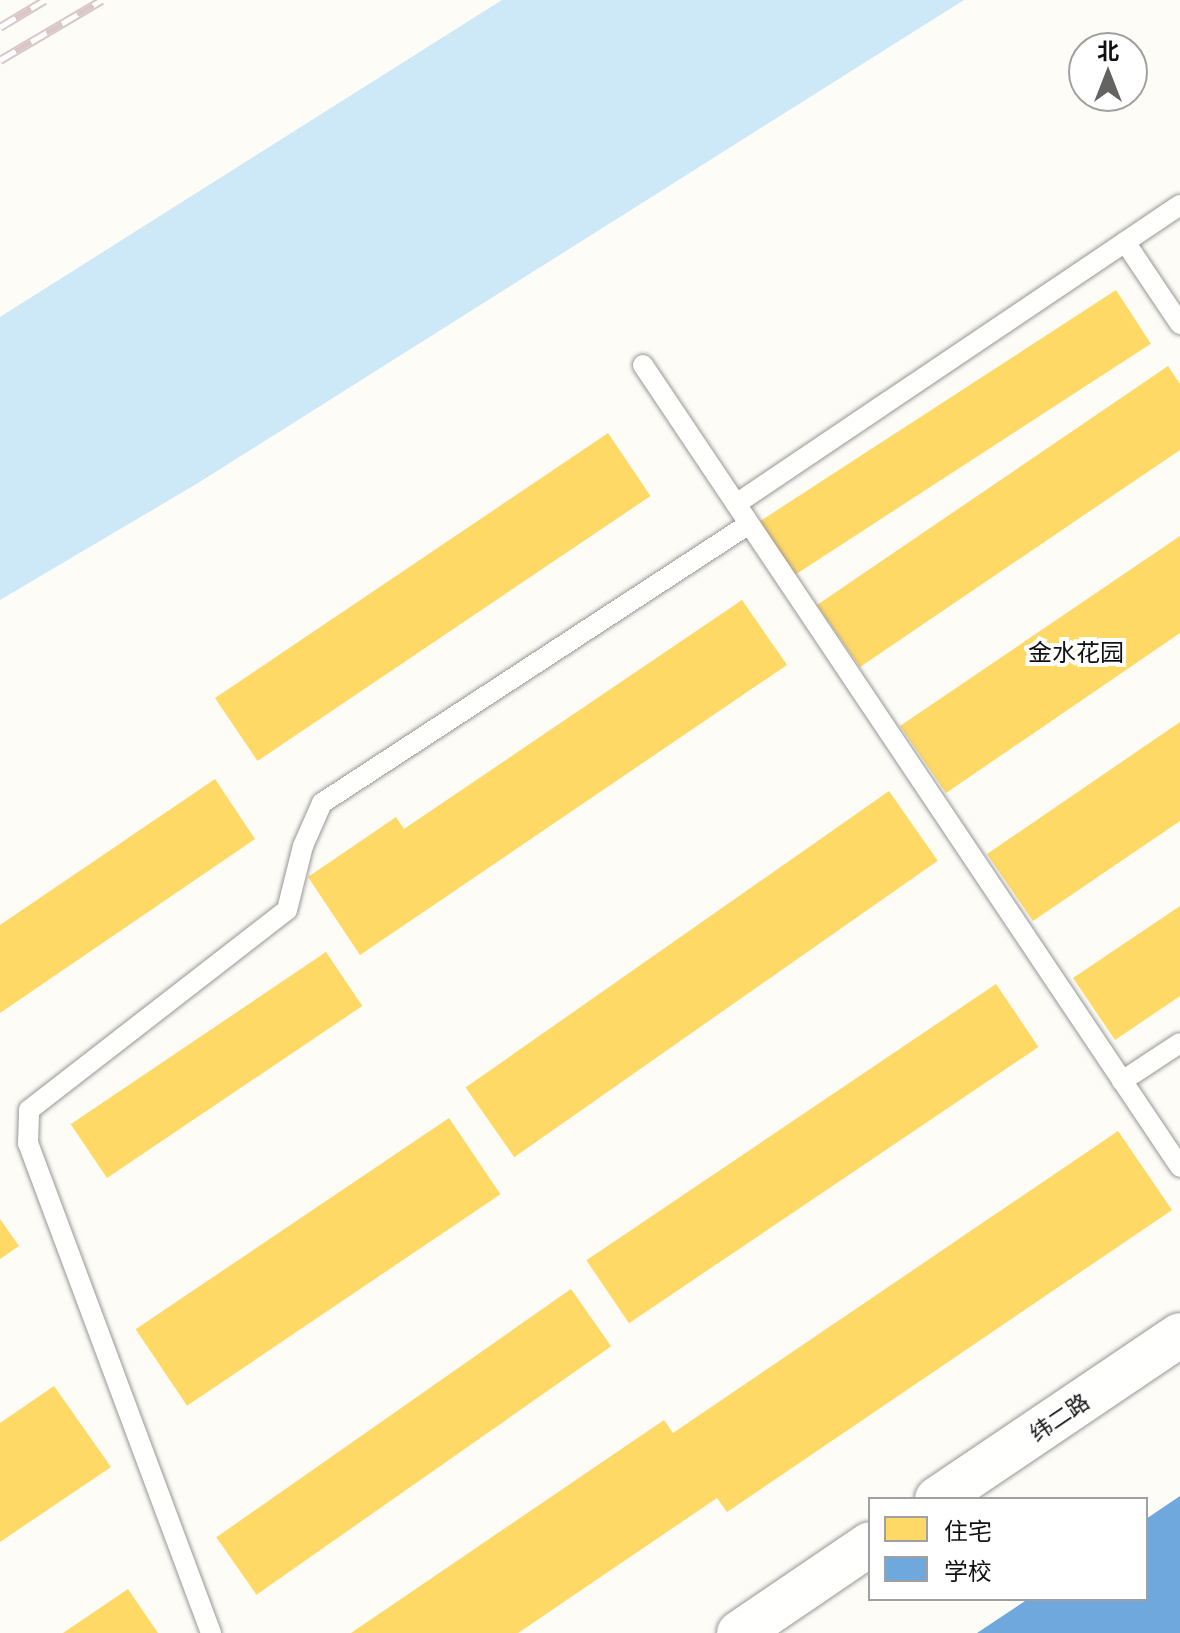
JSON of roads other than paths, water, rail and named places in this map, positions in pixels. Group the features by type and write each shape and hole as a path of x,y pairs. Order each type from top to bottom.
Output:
{"street":[{"name":"纬二路","path":"940,1497 1180,1335"},
{"path":"739,1633 868,1545"}],"lane":[{"path":"736,504 1180,205"},
{"path":"1125,242 1180,324"},
{"path":"643,365 1180,1167"},
{"path":"211,1633 28,1143 29,1110 287,910 303,846 322,803 749,524"},
{"path":"1122,1081 1180,1043"}],"water":[{"path":"502,0 964,0 198,483 0,600 0,317"}],"railway":[{"path":"0,27 45,0"},
{"path":"0,60 102,0"}],"district":[{"name":"金水花园","path":"1076,652"}]}
